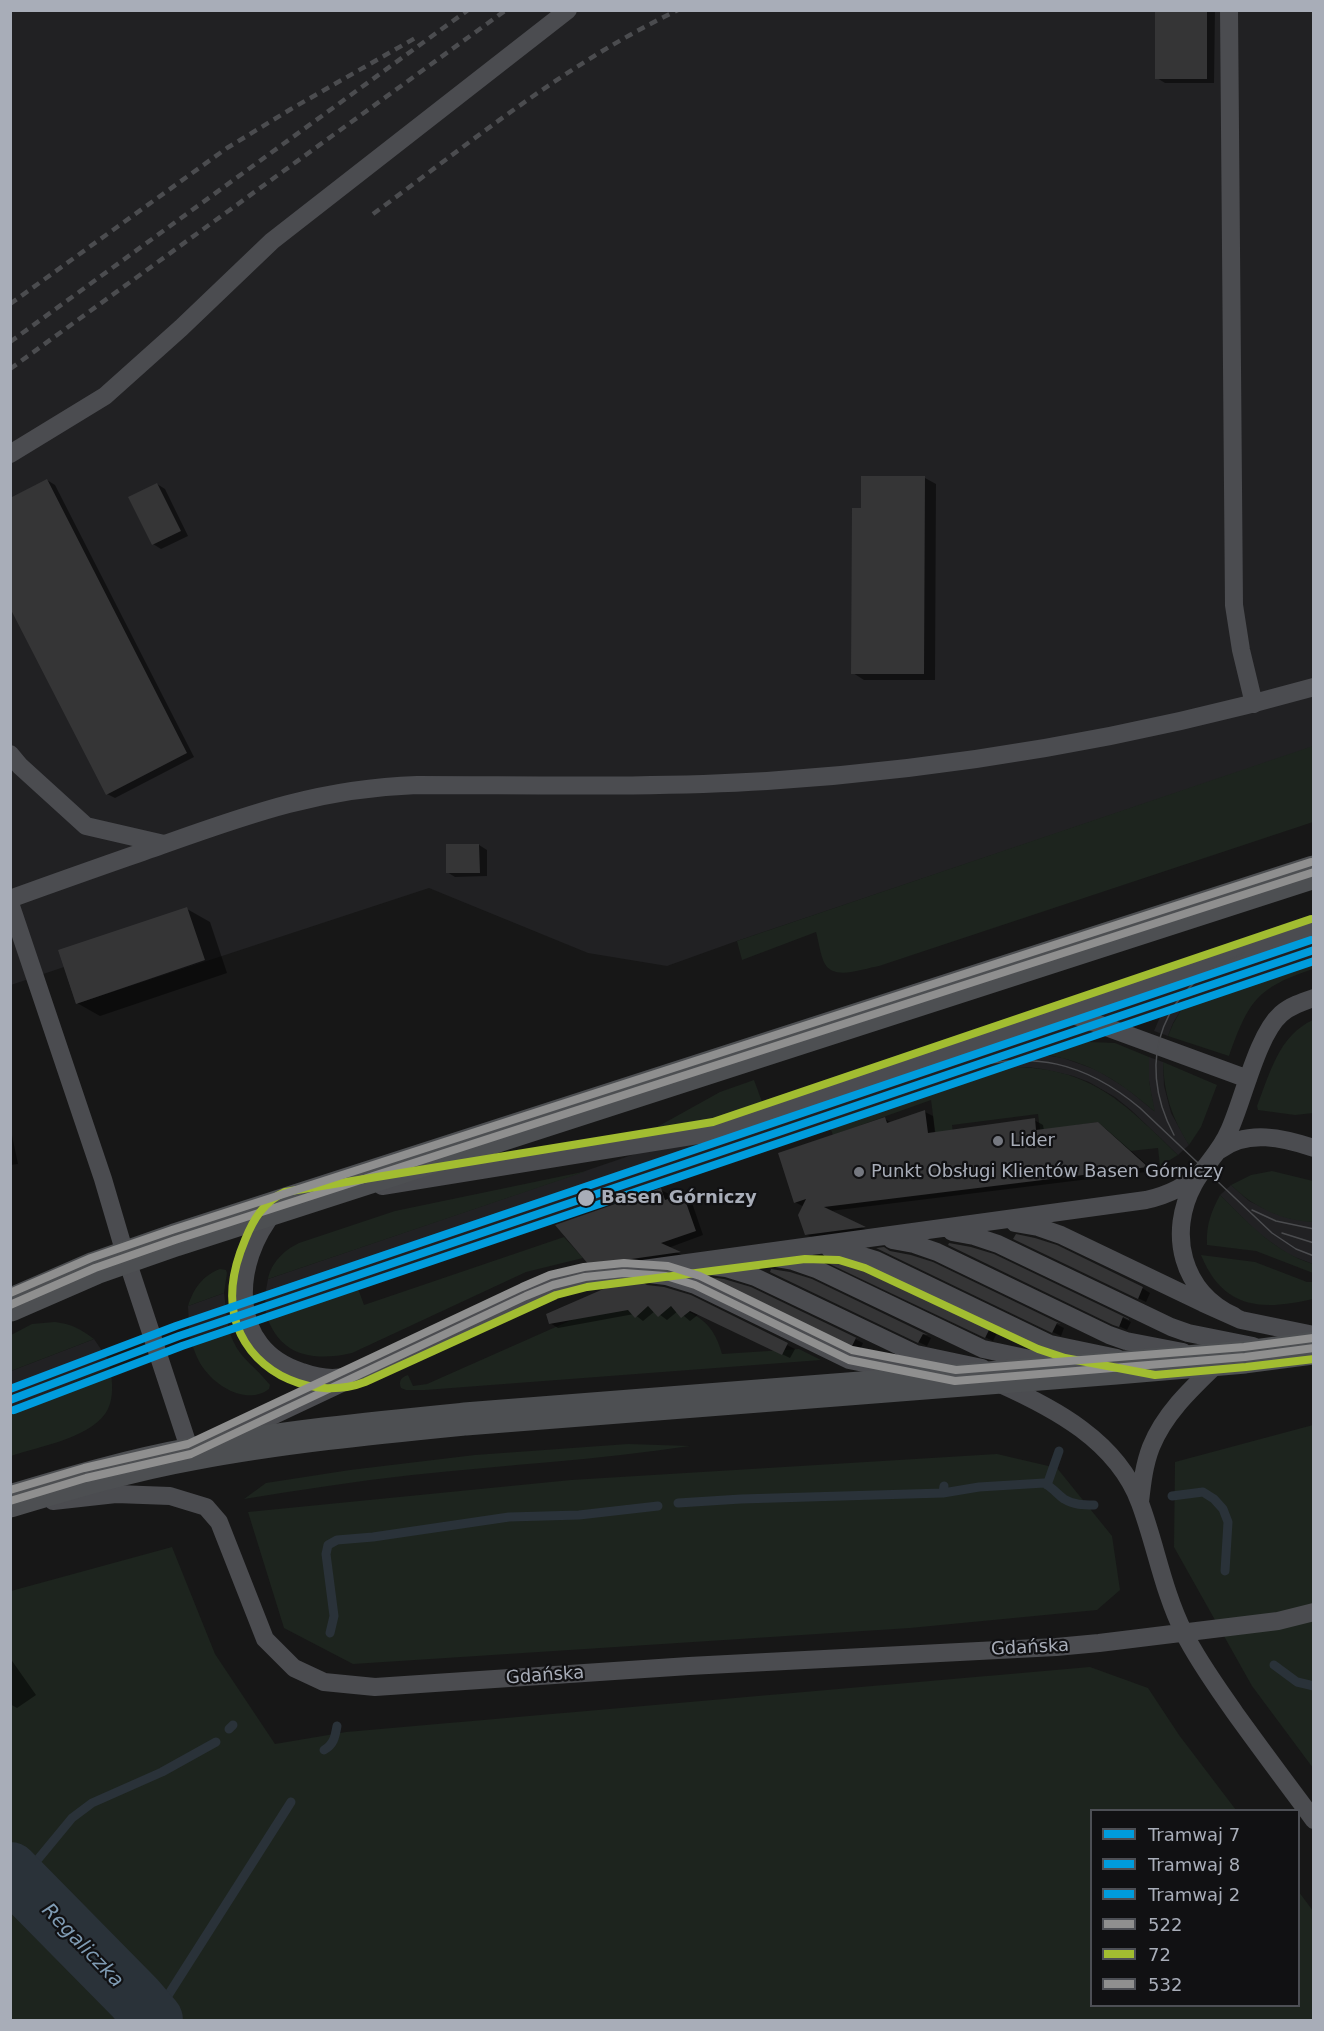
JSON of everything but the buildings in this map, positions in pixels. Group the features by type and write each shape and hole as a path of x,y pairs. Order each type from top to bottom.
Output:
{"main road":[{"path":"10,1305 126,1257 281,1205 1314,872"},
{"path":"10,1501 86,1478 191,1454 346,1431 465,1419 1155,1365 1299,1350"}],"lane":[{"path":"10,454 105,396 182,328 272,241 568,10"},
{"path":"1229,10 1234,605 1241,650 1254,704"},
{"path":"10,899 276,806 333,792 417,785 594,785 767,781 973,759 1129,732 1254,704 1314,687"},
{"path":"10,754 20,766 86,826 164,844"},
{"path":"10,903 103,1179 126,1257 191,1454 366,1370 553,1285 615,1273 1154,1198 1185,1186 1204,1170"},
{"path":"366,1370 343,1378 316,1376 299,1371 273,1358 252,1332 245,1314 244,1302 247,1266 261,1229 281,1205 716,1132 1314,929"},
{"path":"1234,1316 1213,1304 1188,1273 1182,1255 1180,1237 1184,1208 1194,1184 1220,1150 1231,1128 1266,1034 1275,1019 1288,1009 1314,998"},
{"path":"1068,1013 1248,1079"},
{"path":"1220,1150 1234,1143 1263,1137 1285,1139 1314,1148"},
{"path":"981,1223 1026,1225 1054,1232 1234,1316 1258,1324 1314,1335"},
{"path":"918,1231 956,1232 986,1239 1179,1330 1299,1350"},
{"path":"857,1240 889,1240 925,1248 1117,1338 1221,1359"},
{"path":"795,1248 828,1249 864,1256 1050,1344 1155,1365"},
{"path":"736,1256 768,1257 804,1264 983,1349 1089,1370"},
{"path":"675,1265 714,1266 749,1275 916,1354 1021,1376"},
{"path":"615,1273 647,1274 683,1281 849,1360 955,1381"},
{"path":"1140,1502 1151,1447 1167,1417 1191,1388 1221,1359"},
{"path":"988,1378 1036,1400 1090,1436 1106,1449 1120,1466 1140,1502 1158,1567 1184,1633 1207,1674 1314,1820"},
{"name":"Gdańska","path":"10,1506 116,1494 140,1494 170,1496 206,1507 219,1522 265,1640 294,1668 324,1682 375,1687 689,1666 1056,1647 1278,1621 1314,1612"}],"shaded area":[{"path":"10,11 1313,11 1313,747 667,966 588,953 429,888 76,1004 64,967 11,985"},
{"path":"1313,746 1313,822 879,966 842,973 829,969 822,957 816,932 742,960 737,941"},
{"path":"1313,923 1313,958 1187,1000 1168,1036 1154,1031 1164,1008 1033,1053 1063,1058 1097,1070 1126,1088 1154,1111 1149,1081 1149,1057 1163,1062 1164,1086 1171,1113 1189,1145 1178,1155 1131,1110 1115,1097 1089,1082 1042,1069 1027,1067 996,1069 966,1076 266,1314 265,1295 268,1279"},
{"path":"1313,958 1313,969 1279,983 1257,999 1249,1009 1229,1056 1168,1036 1187,1000"},
{"path":"1313,1020 1313,1113 1295,1115 1258,1110 1257,1106 1277,1056 1292,1035"},
{"path":"1066,1041 1115,1043 1149,1057 1149,1081 1155,1112 1127,1089 1098,1072 1068,1060 1032,1053"},
{"path":"1163,1062 1217,1085 1201,1127 1189,1145 1170,1105"},
{"path":"1011,1067 1063,1073 1085,1081 1123,1104 1178,1155 1160,1166 1158,1148 1130,1151 1098,1122 1077,1125 1043,1153 1038,1114 952,1125 955,1151 938,1153 931,1100 833,1135 830,1127 833,1126 832,1122 981,1071"},
{"path":"754,1080 765,1110 647,1134 720,1092"},
{"path":"587,1171 268,1279 279,1258 299,1243 395,1211"},
{"path":"1272,1171 1313,1181 1313,1222 1280,1216 1249,1200 1231,1185 1251,1175"},
{"path":"1231,1185 1249,1201 1274,1213 1313,1222 1313,1264 1289,1255 1258,1233 1220,1195"},
{"path":"1220,1195 1274,1244 1299,1259 1313,1264 1313,1273 1256,1251 1207,1245 1210,1219"},
{"path":"564,1237 583,1258 526,1272 352,1353 324,1357 299,1353 279,1339 266,1314 356,1283 364,1305"},
{"path":"1201,1255 1255,1262 1307,1282 1313,1282 1313,1299 1277,1305 1246,1302 1232,1296 1220,1286"},
{"path":"220,1269 226,1270 227,1273 224,1293 188,1306 200,1283 208,1275"},
{"path":"224,1293 228,1326 190,1339 188,1306"},
{"path":"658,1303 681,1309 699,1318 713,1332 722,1354 799,1349 821,1360 425,1390 406,1390 400,1385 402,1378 408,1375 413,1386 427,1384 576,1318"},
{"path":"55,1322 76,1328 94,1339 11,1371 11,1335 32,1324"},
{"path":"228,1326 240,1353 270,1385 269,1389 261,1394 243,1395 225,1388 210,1376 196,1354 190,1339"},
{"path":"94,1339 107,1358 110,1368 11,1409 11,1371"},
{"path":"110,1368 112,1386 110,1404 105,1414 97,1422 62,1441 11,1456 11,1409"},
{"path":"1313,1425 1313,1768 1252,1686 1174,1547 1175,1462"},
{"path":"628,1444 690,1446 586,1459 391,1477 244,1499 266,1483 350,1470 475,1455"},
{"path":"997,1454 1057,1468 1112,1536 1120,1590 1097,1610 910,1628 353,1664 284,1628 248,1512 571,1480"},
{"path":"172,1547 215,1654 275,1744 346,1732 1090,1667 1148,1688 1179,1735 1235,1809 1090,1809 1090,2007 1300,2007 1300,1893 1313,1911 1313,2020 11,2020 11,1591"}],"waterway":[{"path":"1047,1485 1059,1451"},
{"path":"944,1486 943,1493 979,1487 1044,1483 1068,1501 1094,1505"},
{"path":"1172,1496 1203,1492 1223,1509 1228,1522 1225,1571"},
{"path":"678,1503 943,1493"},
{"path":"330,1633 334,1616 326,1554 328,1545 337,1540 509,1517 579,1515 658,1506"},
{"path":"1274,1665 1297,1682 1314,1686"},
{"path":"229,1729 233,1725"},
{"path":"324,1750 334,1740 337,1726"},
{"path":"20,1881 72,1818 92,1803 162,1772 216,1742"},
{"path":"153,2019 291,1802"},
{"name":"Regaliczka","path":"10,1871 154,2020"}],"tram line":[{"name":"2","path":"10,1389 176,1326 1311,940"},
{"name":"7","path":"10,1400 179,1336 1314,950"},
{"path":"1174,1135 1162,1107 1156,1079 1157,1052 1164,1027 1176,1004 1194,983 1216,966 1244,953"},
{"name":"8","path":"14,1410 182,1346 1314,961"},
{"path":"963,1069 988,1063 1035,1061 1078,1070 1099,1080 1140,1108 1272,1233 1296,1249 1314,1256"},
{"path":"1252,1210 1276,1221 1314,1229"},
{"path":"1282,1233 1314,1243"}],"railway":[{"path":"10,342 468,10"},
{"path":"10,369 506,10"},
{"path":"373,214 559,79 597,54 678,10"},
{"path":"10,304 227,148 417,37"}],"transit line":[{"name":"532","path":"10,1293 91,1258 172,1230 1311,862"},
{"name":"522","path":"10,1305 95,1268 175,1240 1314,872"},
{"name":"72","path":"1311,919 713,1122 285,1192 271,1200 252,1225 238,1260 233,1282 232,1304 237,1325 245,1343 257,1358 272,1370 289,1379 327,1388 346,1387 365,1382 556,1295 587,1287 805,1259 839,1260 865,1268 1038,1349 1065,1358 1155,1375 1314,1359"},
{"name":"532","path":"10,1490 84,1468 188,1444 522,1287 550,1275 584,1267 624,1263 668,1266 700,1276 852,1350 956,1370 1244,1347 1313,1338"},
{"name":"522","path":"10,1501 86,1478 191,1454 526,1296 553,1285 585,1277 624,1273 666,1276 695,1285 849,1360 955,1381 1245,1357 1314,1348"}],"place":[{"name":"Lider","path":"998,1141"},
{"name":"Punkt Obsługi Klientów Basen Górniczy","path":"859,1172"},
{"name":"Basen Górniczy","path":"586,1198"}]}
